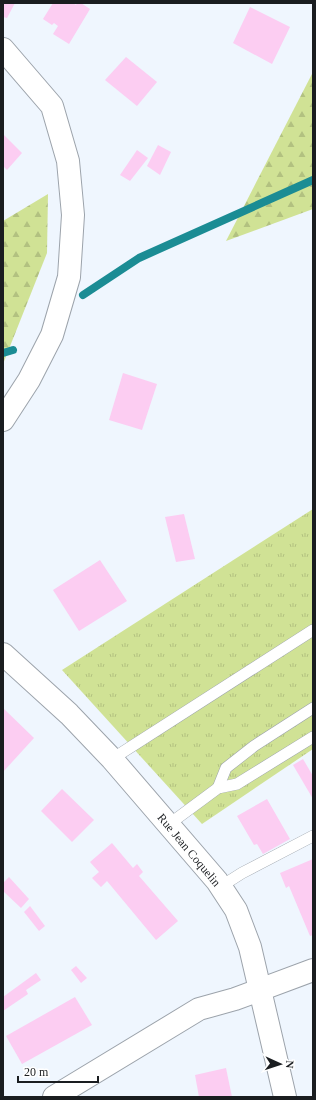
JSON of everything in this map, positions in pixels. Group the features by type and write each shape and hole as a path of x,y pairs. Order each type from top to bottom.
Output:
{"street":[{"path":"3,49 52,106 68,161 73,215 69,277 66,294 52,335 29,380 3,420"},
{"name":"Rue Jean Coquelin","path":"3,654 69,714 112,760 220,887 236,910 250,946 285,1097"},
{"path":"54,1097 199,1009 235,999 313,970"}],"lane":[{"path":"112,760 313,630"},
{"path":"218,788 226,768 254,746 313,708"},
{"path":"168,825 218,788 237,784 313,737"},
{"path":"220,887 242,873 313,836"}],"green space":[{"path":"313,72 313,209 226,241"},
{"path":"48,194 47,253 3,364 3,221"},
{"path":"313,509 313,749 202,824 62,670"}],"building":[{"path":"3,3 15,3 7,18 3,17"},
{"path":"53,3 73,3 76,5 77,3 81,3 90,9 69,44 53,34 58,26 54,23 52,25 43,19"},
{"path":"250,7 290,27 272,64 233,43"},
{"path":"126,57 157,82 137,106 105,80"},
{"path":"3,134 22,153 7,170 3,166"},
{"path":"158,145 171,152 160,175 147,166"},
{"path":"137,150 148,158 130,181 120,175"},
{"path":"123,373 157,384 142,430 109,420"},
{"path":"184,514 195,559 176,562 165,517"},
{"path":"100,560 127,601 79,631 53,590"},
{"path":"3,708 34,738 3,772"},
{"path":"303,759 313,776 313,799 293,765"},
{"path":"62,789 94,820 72,842 41,811"},
{"path":"267,799 290,839 263,854 257,844 254,845 237,816"},
{"path":"112,843 133,868 137,864 143,872 139,876 178,921 156,940 107,881 101,887 92,878 99,872 90,862"},
{"path":"313,859 313,935 310,936 289,886 286,888 280,873"},
{"path":"9,877 29,899 21,908 3,891 3,883"},
{"path":"30,906 45,926 39,931 24,912"},
{"path":"76,966 87,978 81,983 71,970"},
{"path":"36,973 41,980 26,990 28,994 3,1011 3,997"},
{"path":"75,997 92,1025 22,1064 6,1036"},
{"path":"226,1068 232,1097 199,1097 195,1075"}],"waterway":[{"path":"83,295 139,258 313,180"},
{"path":"3,353 13,350"}]}
